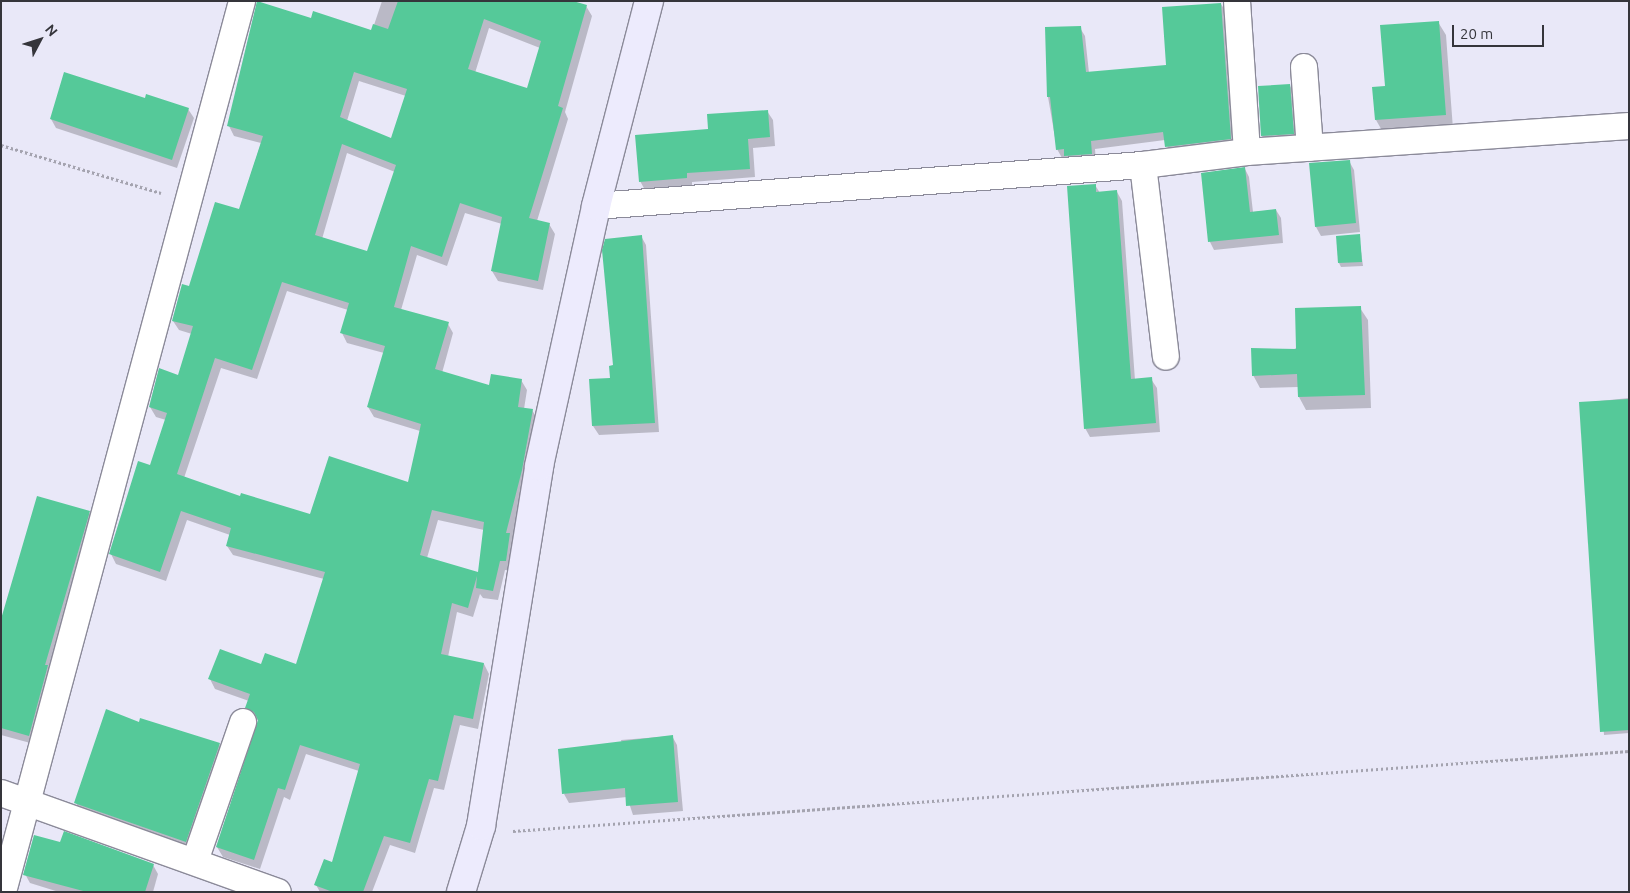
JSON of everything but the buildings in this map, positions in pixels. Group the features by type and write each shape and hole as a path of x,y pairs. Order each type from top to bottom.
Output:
{"street":[{"path":"3,892 30,801 242,1"},
{"path":"461,892 481,826 539,466 596,206 649,1"},
{"path":"1236,1 1247,152"},
{"path":"1304,67 1310,148"},
{"path":"596,206 1143,165 1247,152 1629,126"},
{"path":"1143,165 1166,357"},
{"path":"195,861 243,722"},
{"path":"1,792 278,892"}],"path":[{"path":"1,145 188,202"},
{"path":"513,831 1629,751"}]}
